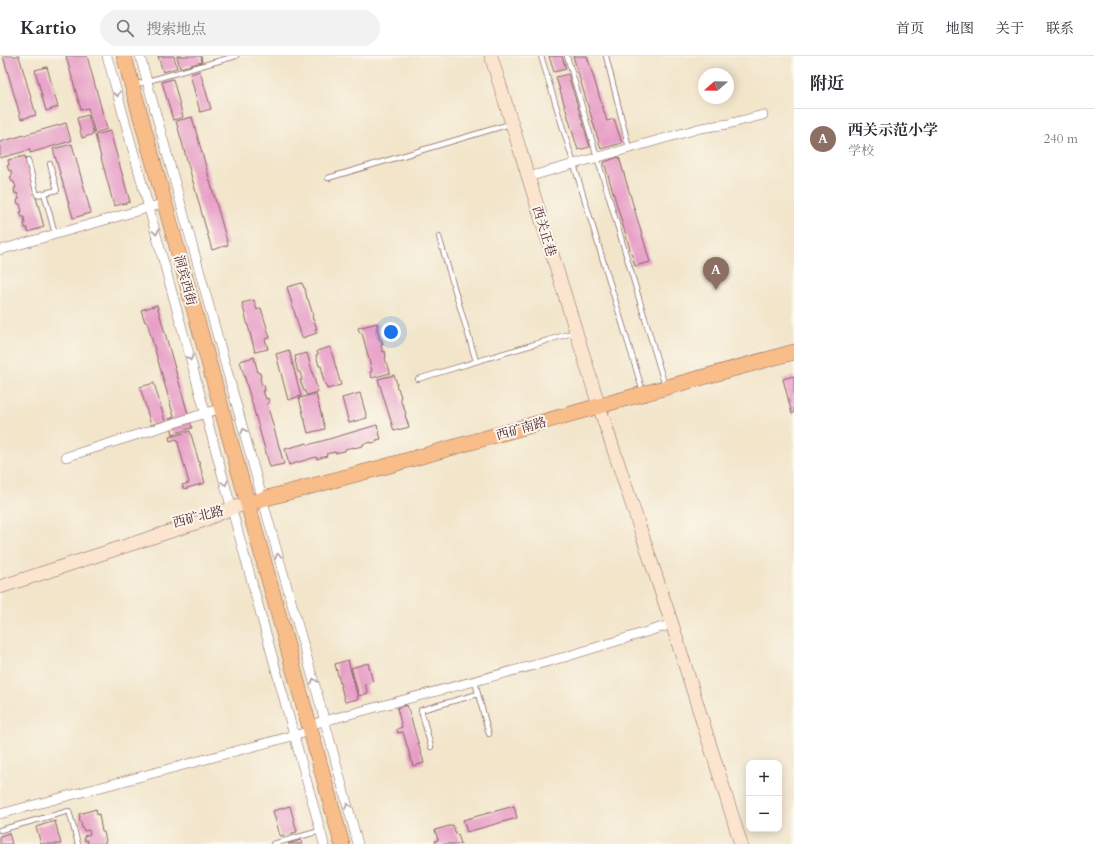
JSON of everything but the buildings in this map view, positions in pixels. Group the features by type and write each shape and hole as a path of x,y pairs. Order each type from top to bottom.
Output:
{"main road":[{"name":"洞宾西街","path":"124,56 342,844"},
{"name":"西矿南路","path":"248,503 395,464 794,352"}],"street":[{"path":"107,56 324,844"},
{"path":"140,56 358,844"},
{"name":"西关正巷","path":"491,56 599,406 672,624 741,844"},
{"path":"528,177 701,128 728,124 763,115"},
{"path":"0,250 165,203"},
{"path":"66,457 222,408"},
{"path":"232,508 248,503"},
{"name":"西矿北路","path":"0,578 199,514 232,508"},
{"name":"西矿北路","path":"0,587 202,522 232,508"},
{"path":"0,814 294,735 325,721 564,657 672,624"}],"lane":[{"path":"132,86 236,56"},
{"path":"542,56 644,394"},
{"path":"567,56 666,388"},
{"path":"606,56 629,148"},
{"path":"328,178 512,124"},
{"path":"28,160 37,195 57,190 50,164"},
{"path":"44,193 55,234"},
{"path":"439,237 476,362"},
{"path":"418,379 576,332"},
{"path":"475,681 489,734"},
{"path":"431,747 421,710 478,694"},
{"path":"0,830 69,810 78,844"},
{"path":"273,844 320,830"}],"place":[{"name":"西关示范小学","path":"716,290"}]}
